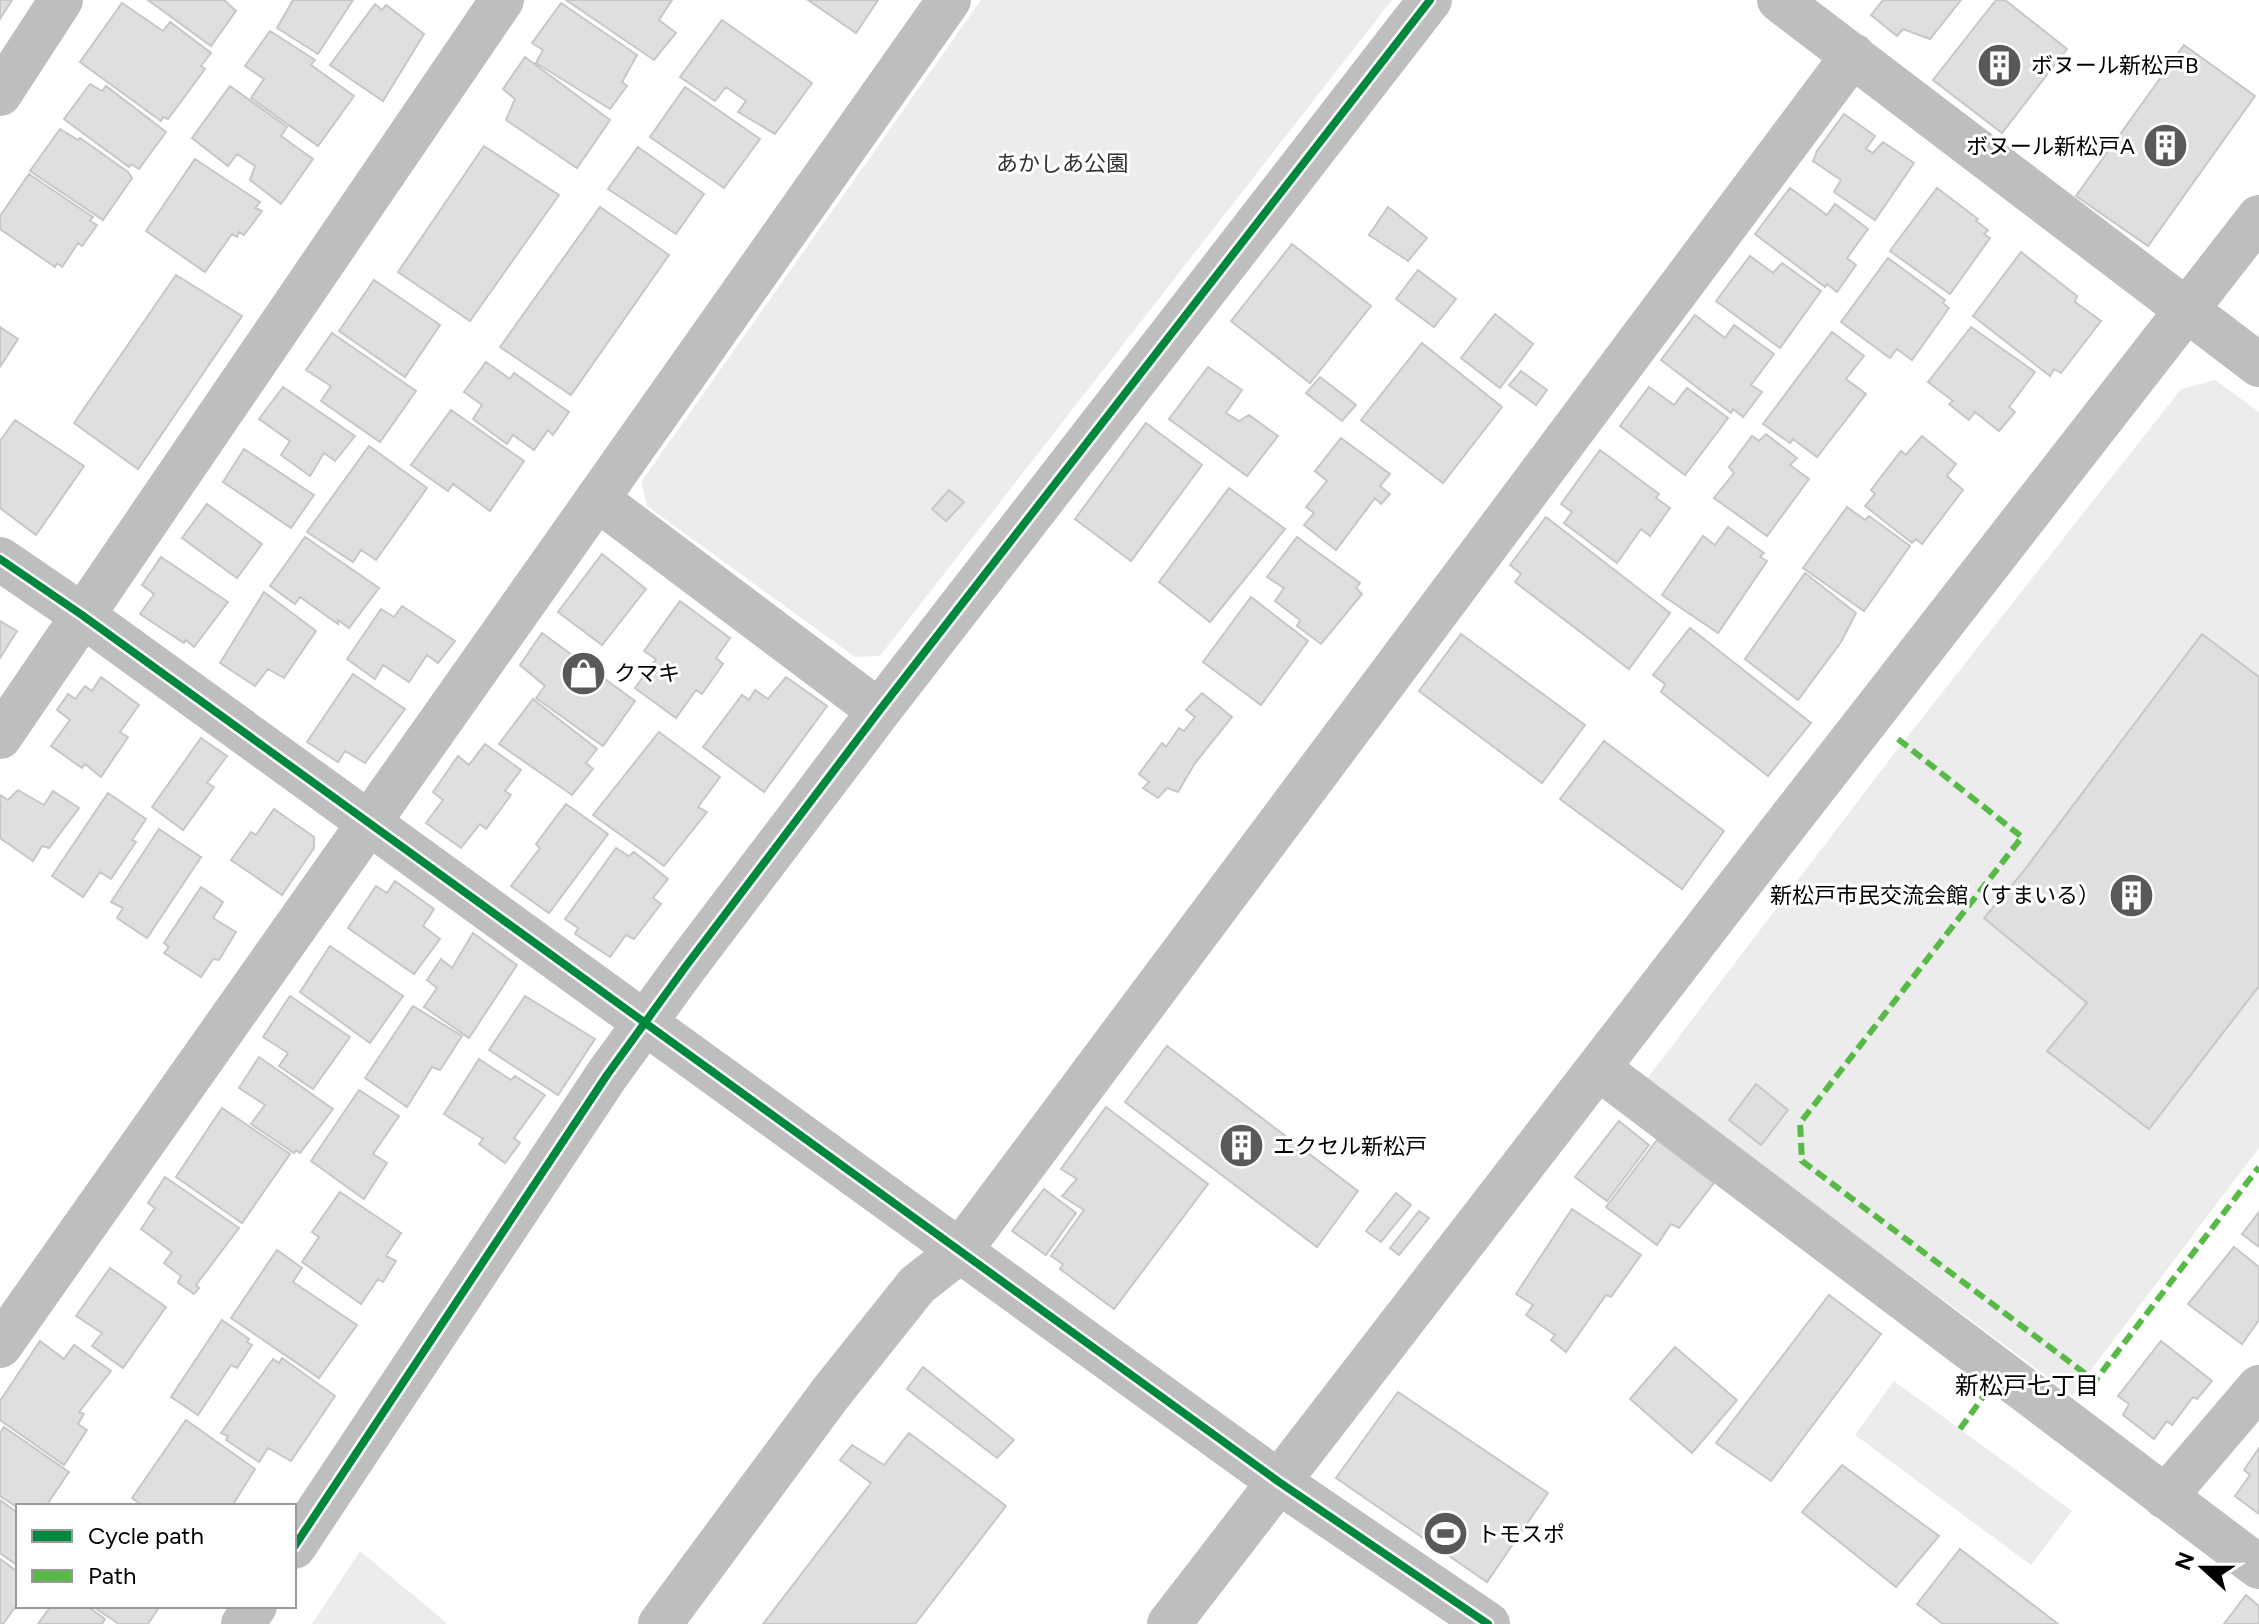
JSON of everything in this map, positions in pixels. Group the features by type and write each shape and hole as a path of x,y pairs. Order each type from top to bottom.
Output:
{"street":[{"path":"0,94 61,0"},
{"path":"0,737 502,0"},
{"path":"0,1346 949,0"},
{"path":"296,1544 645,1022 879,711 1430,0"},
{"path":"1779,0 2259,365"},
{"path":"660,1624 830,1394 917,1285 959,1252 1853,55"},
{"path":"1169,1624 2259,217"},
{"path":"597,499 879,711"},
{"path":"0,559 82,615 1279,1482 1488,1624"},
{"path":"1598,1068 2259,1567"},
{"path":"2165,1497 2259,1387"}],"green space":[{"name":"あかしあ公園","path":"981,0 1392,0 880,656 855,657 647,506 641,482"},
{"path":"2215,380 2259,412 2259,1148 2072,1395 1646,1080 1893,755 2181,389"},
{"path":"1894,1381 2072,1511 2031,1565 1855,1435"},
{"path":"360,1551 448,1624 312,1624"}],"building":[{"path":"0,0 12,0 0,19"},
{"path":"148,0 224,0 236,11 211,46"},
{"path":"293,0 353,0 318,54 277,28"},
{"path":"566,0 672,0 659,20 676,33 654,60"},
{"path":"808,0 878,0 856,33"},
{"path":"1883,0 1961,0 1930,39 1903,29 1897,36 1871,15"},
{"name":"ボヌール新松戸B","path":"1996,0 2005,0 2067,49 2002,133 1933,80"},
{"path":"122,3 163,31 170,22 211,53 201,66 205,69 168,119 163,117 161,121 80,62"},
{"path":"561,3 637,55 622,82 627,86 610,109 536,63 543,50 532,43"},
{"path":"375,4 382,10 386,5 424,34 383,101 330,65"},
{"path":"722,20 812,83 775,134 738,112 746,101 726,87 715,101 680,77"},
{"path":"270,31 315,60 311,65 354,96 318,146 251,98 264,79 245,66"},
{"name":"ボヌール新松戸A","path":"2184,45 2255,96 2148,246 2076,196"},
{"path":"525,57 610,120 577,168 506,120 515,99 503,89"},
{"path":"90,84 102,91 106,86 166,132 139,169 131,164 129,167 64,119"},
{"path":"230,86 287,127 281,136 313,159 281,204 250,180 255,166 237,154 228,166 192,138"},
{"path":"685,87 760,139 724,188 650,137"},
{"path":"1844,114 1875,136 1866,149 1873,153 1883,142 1914,163 1875,220 1834,192 1841,180 1813,161"},
{"path":"60,129 78,140 80,138 132,178 103,220 30,171"},
{"path":"484,146 559,195 470,321 398,272"},
{"path":"638,147 704,194 676,234 608,189"},
{"path":"195,159 260,202 255,208 262,211 244,235 239,232 237,237 232,234 205,272 146,231"},
{"path":"29,174 93,217 90,221 97,225 82,246 78,243 62,267 57,263 55,267 0,229 0,216"},
{"path":"1790,188 1827,215 1835,204 1868,229 1847,258 1856,265 1837,292 1827,284 1825,287 1755,234"},
{"path":"1937,188 1978,219 1976,221 1988,230 1984,234 1990,238 1950,294 1890,251"},
{"path":"600,207 669,255 571,395 500,347"},
{"path":"1388,207 1427,238 1408,261 1369,235"},
{"path":"1292,244 1371,306 1310,383 1231,321"},
{"path":"2021,252 2077,296 2075,302 2101,321 2061,373 2054,369 2050,376 1973,316"},
{"path":"1750,256 1773,273 1782,263 1821,291 1780,348 1716,301"},
{"path":"1888,258 1945,300 1943,303 1949,308 1912,360 1897,349 1890,358 1841,322"},
{"path":"1418,270 1456,299 1434,327 1396,299"},
{"path":"176,275 242,316 138,469 74,423"},
{"path":"374,280 440,325 405,377 339,331"},
{"path":"1495,314 1533,344 1500,388 1461,358"},
{"path":"1695,315 1725,338 1734,325 1774,354 1751,385 1762,392 1743,417 1733,409 1731,413 1661,360"},
{"path":"0,327 18,339 0,367"},
{"path":"1971,327 2035,372 2009,407 2015,412 1999,431 1975,412 1969,420 1949,404 1953,401 1928,382"},
{"path":"1832,332 1864,356 1846,379 1866,394 1817,457 1793,439 1790,443 1763,424"},
{"path":"332,333 416,391 380,442 321,401 331,386 306,370"},
{"path":"1422,343 1502,407 1443,483 1361,420"},
{"path":"486,362 510,379 514,373 569,412 553,435 548,430 534,450 513,435 507,444 473,419 482,405 464,392"},
{"path":"1208,367 1242,390 1226,413 1239,421 1249,415 1278,436 1247,476 1169,419"},
{"path":"1521,371 1547,390 1536,405 1509,385"},
{"path":"1320,377 1356,405 1342,421 1306,393"},
{"path":"283,387 355,436 335,461 324,453 310,476 281,455 290,441 259,419"},
{"path":"1649,387 1674,405 1687,388 1728,418 1685,475 1620,426"},
{"path":"451,410 524,461 490,511 453,484 448,491 411,465"},
{"path":"15,420 84,466 36,535 0,508 0,441"},
{"path":"1146,423 1202,465 1131,561 1075,519"},
{"path":"1766,434 1797,458 1790,465 1809,479 1767,536 1714,498 1734,473 1729,467 1752,436 1759,441"},
{"path":"1922,436 1956,464 1947,476 1963,490 1922,544 1916,539 1912,543 1865,506 1875,494 1871,490 1901,451 1906,455"},
{"path":"1341,438 1390,474 1380,486 1390,494 1381,504 1375,498 1336,550 1304,525 1314,513 1306,507 1327,481 1315,471"},
{"path":"369,446 427,488 376,560 361,550 353,562 307,532"},
{"path":"244,449 314,495 291,528 223,482"},
{"path":"1600,450 1659,494 1656,498 1670,508 1650,536 1641,529 1617,563 1564,523 1572,512 1561,504"},
{"path":"1229,488 1285,529 1210,622 1159,582"},
{"path":"949,490 964,502 946,521 932,509"},
{"path":"207,504 262,544 237,578 182,538"},
{"path":"1847,507 1865,520 1869,516 1910,546 1864,611 1803,568"},
{"path":"1546,517 1670,613 1629,669 1515,582 1521,574 1510,565"},
{"path":"1728,527 1764,553 1760,557 1767,561 1718,633 1662,595 1703,536 1715,545"},
{"path":"305,537 379,588 349,628 338,620 338,624 300,597 295,604 270,586"},
{"path":"1297,537 1360,583 1356,588 1362,594 1321,644 1297,626 1300,620 1275,601 1284,588 1267,577"},
{"path":"602,554 646,589 602,645 558,612"},
{"path":"161,557 228,602 194,647 140,614 154,594 142,585"},
{"path":"1805,573 1856,613 1841,642 1798,700 1745,659"},
{"path":"264,592 316,631 284,678 268,669 255,686 220,663"},
{"path":"1251,597 1308,641 1261,705 1203,662"},
{"path":"680,601 730,638 716,658 723,664 702,694 696,690 676,718 635,688 656,659 644,651"},
{"path":"402,606 455,641 438,663 427,655 409,682 383,665 375,679 347,659 381,609 394,617"},
{"path":"0,621 17,631 0,658"},
{"path":"1690,628 1811,723 1768,776 1661,692 1665,684 1653,675"},
{"path":"542,633 635,701 603,746 536,698 545,686 520,665"},
{"path":"1461,634 1585,725 1542,783 1419,691"},
{"name":"新松戸市民交流会館（すまいる）","path":"2202,634 2259,677 2259,986 2149,1129 2047,1051 2087,1003 1984,918 2023,872"},
{"path":"353,674 405,709 365,763 345,751 338,762 307,742"},
{"path":"101,677 139,705 120,732 128,737 101,777 85,764 82,768 51,746 70,720 57,710 68,694 75,699 85,686 92,691"},
{"path":"786,677 827,706 764,792 703,747 742,695 749,700 755,690 768,699"},
{"path":"1202,693 1232,717 1195,763 1178,792 1167,788 1158,798 1143,788 1149,782 1139,774 1162,743 1166,747 1179,728 1184,731 1195,717 1186,710"},
{"path":"533,699 597,749 586,763 593,769 572,795 499,744"},
{"path":"659,732 720,777 698,807 707,812 664,866 593,815"},
{"path":"201,738 227,756 207,783 214,787 183,830 152,807"},
{"path":"1604,741 1724,831 1682,889 1560,799"},
{"path":"485,744 521,770 505,791 511,795 486,829 480,824 461,848 426,823 443,800 433,792 458,756 469,765"},
{"path":"18,790 44,805 53,791 79,808 49,848 42,846 33,861 0,838 0,795 8,800"},
{"path":"108,793 146,819 132,840 136,842 111,879 100,872 83,897 52,876"},
{"path":"566,804 608,834 549,913 511,886 540,848 536,844"},
{"path":"274,809 314,837 314,848 282,895 231,860 251,832 256,835"},
{"path":"159,829 201,857 147,938 117,918 123,908 111,902"},
{"path":"616,848 629,856 634,852 668,879 653,898 661,904 634,939 626,935 610,957 575,934 578,928 565,919"},
{"path":"395,881 434,909 423,926 440,939 414,974 348,928 376,886 387,893"},
{"path":"201,887 223,902 213,918 236,932 219,960 213,959 201,977 164,953 169,947 164,943"},
{"path":"473,933 517,965 469,1038 424,1007 437,988 427,980 441,959 452,968"},
{"path":"330,946 403,996 370,1043 300,992"},
{"path":"290,996 350,1037 313,1089 279,1066 288,1053 263,1037"},
{"path":"525,996 595,1039 558,1095 489,1050"},
{"path":"413,1006 462,1036 440,1070 432,1067 407,1107 365,1078"},
{"name":"エクセル新松戸","path":"1167,1046 1358,1191 1317,1247 1125,1102"},
{"path":"259,1057 333,1109 300,1153 296,1150 294,1153 251,1124 265,1105 239,1088"},
{"path":"479,1059 511,1080 515,1076 545,1095 514,1138 520,1143 505,1163 479,1144 483,1139 444,1114"},
{"path":"1756,1084 1788,1110 1761,1145 1729,1120"},
{"path":"359,1090 399,1116 373,1154 387,1163 364,1199 311,1161"},
{"path":"1106,1107 1208,1184 1114,1309 1060,1269 1063,1264 1051,1256 1084,1210 1062,1196 1077,1179 1061,1169"},
{"path":"222,1108 290,1154 242,1223 176,1177"},
{"path":"1619,1121 1649,1145 1607,1201 1575,1177"},
{"path":"1657,1140 1714,1183 1679,1228 1671,1224 1657,1245 1606,1207"},
{"path":"165,1177 239,1228 196,1285 199,1288 194,1294 178,1283 181,1276 164,1263 172,1252 141,1229 155,1208 148,1203"},
{"path":"1044,1189 1076,1213 1046,1255 1012,1231"},
{"path":"340,1192 401,1233 386,1256 396,1261 383,1282 378,1279 361,1304 302,1262 319,1237 312,1232"},
{"path":"1396,1193 1411,1205 1381,1242 1366,1231"},
{"path":"1572,1209 1641,1255 1611,1297 1606,1295 1566,1352 1551,1340 1555,1335 1526,1315 1533,1305 1516,1294"},
{"path":"1419,1211 1429,1218 1399,1255 1390,1248"},
{"path":"2259,1212 2259,1247 2242,1234"},
{"path":"2234,1247 2259,1267 2259,1320 2242,1344 2188,1304"},
{"path":"277,1250 302,1268 293,1282 357,1325 319,1378 231,1318"},
{"path":"110,1268 166,1307 123,1368 92,1346 102,1333 76,1316"},
{"path":"1829,1295 1881,1334 1771,1481 1716,1443"},
{"path":"222,1320 249,1339 247,1342 252,1345 237,1368 231,1365 198,1415 171,1397"},
{"path":"40,1341 64,1359 74,1345 111,1371 79,1412 84,1414 78,1424 87,1430 64,1465 0,1420 0,1401"},
{"path":"2161,1341 2212,1381 2197,1399 2193,1397 2172,1425 2167,1421 2154,1439 2123,1415 2129,1404 2118,1396"},
{"path":"1675,1347 1737,1400 1692,1453 1630,1399"},
{"path":"282,1358 335,1396 291,1461 268,1448 259,1462 226,1440 228,1436 221,1433 273,1359 279,1363"},
{"path":"923,1367 1014,1440 997,1458 907,1389"},
{"path":"1398,1392 1548,1493 1487,1582 1336,1478"},
{"path":"186,1420 255,1469 233,1504 140,1504 132,1498"},
{"path":"4,1427 69,1472 47,1504 16,1504 16,1507 0,1496 0,1433"},
{"path":"909,1433 1006,1506 915,1624 763,1624 871,1483 840,1460 852,1445 884,1465"},
{"path":"2259,1448 2259,1514 2235,1496 2250,1475 2244,1470"},
{"path":"1842,1465 1939,1536 1896,1587 1802,1512"},
{"path":"0,1500 16,1512 16,1565 0,1553"},
{"path":"1960,1549 2058,1624 1943,1624 1917,1604"},
{"path":"0,1559 16,1571 16,1606 0,1624"},
{"path":"2246,1595 2259,1606 2259,1624 2224,1624"},
{"path":"50,1608 90,1608 105,1619 102,1624 38,1624"},
{"path":"95,1608 159,1608 148,1624 119,1624"}],"marked path":[{"path":"1898,739 2022,837 1800,1123 1802,1161 2095,1381 2259,1167"},
{"path":"1960,1429 2001,1372"}],"cycle path":[{"path":"296,1544 607,1075 686,966 879,711 1430,0"},
{"path":"0,559 82,615 1279,1482 1488,1624"}],"place":[{"name":"ボヌール新松戸B","path":"2000,65"},
{"name":"ボヌール新松戸A","path":"2166,146"},
{"name":"クマキ","path":"583,673"},
{"name":"新松戸市民交流会館（すまいる）","path":"2131,895"},
{"name":"エクセル新松戸","path":"1242,1146"},
{"name":"トモスポ","path":"1446,1534"}],"district":[{"name":"新松戸七丁目","path":"2027,1385"}]}
